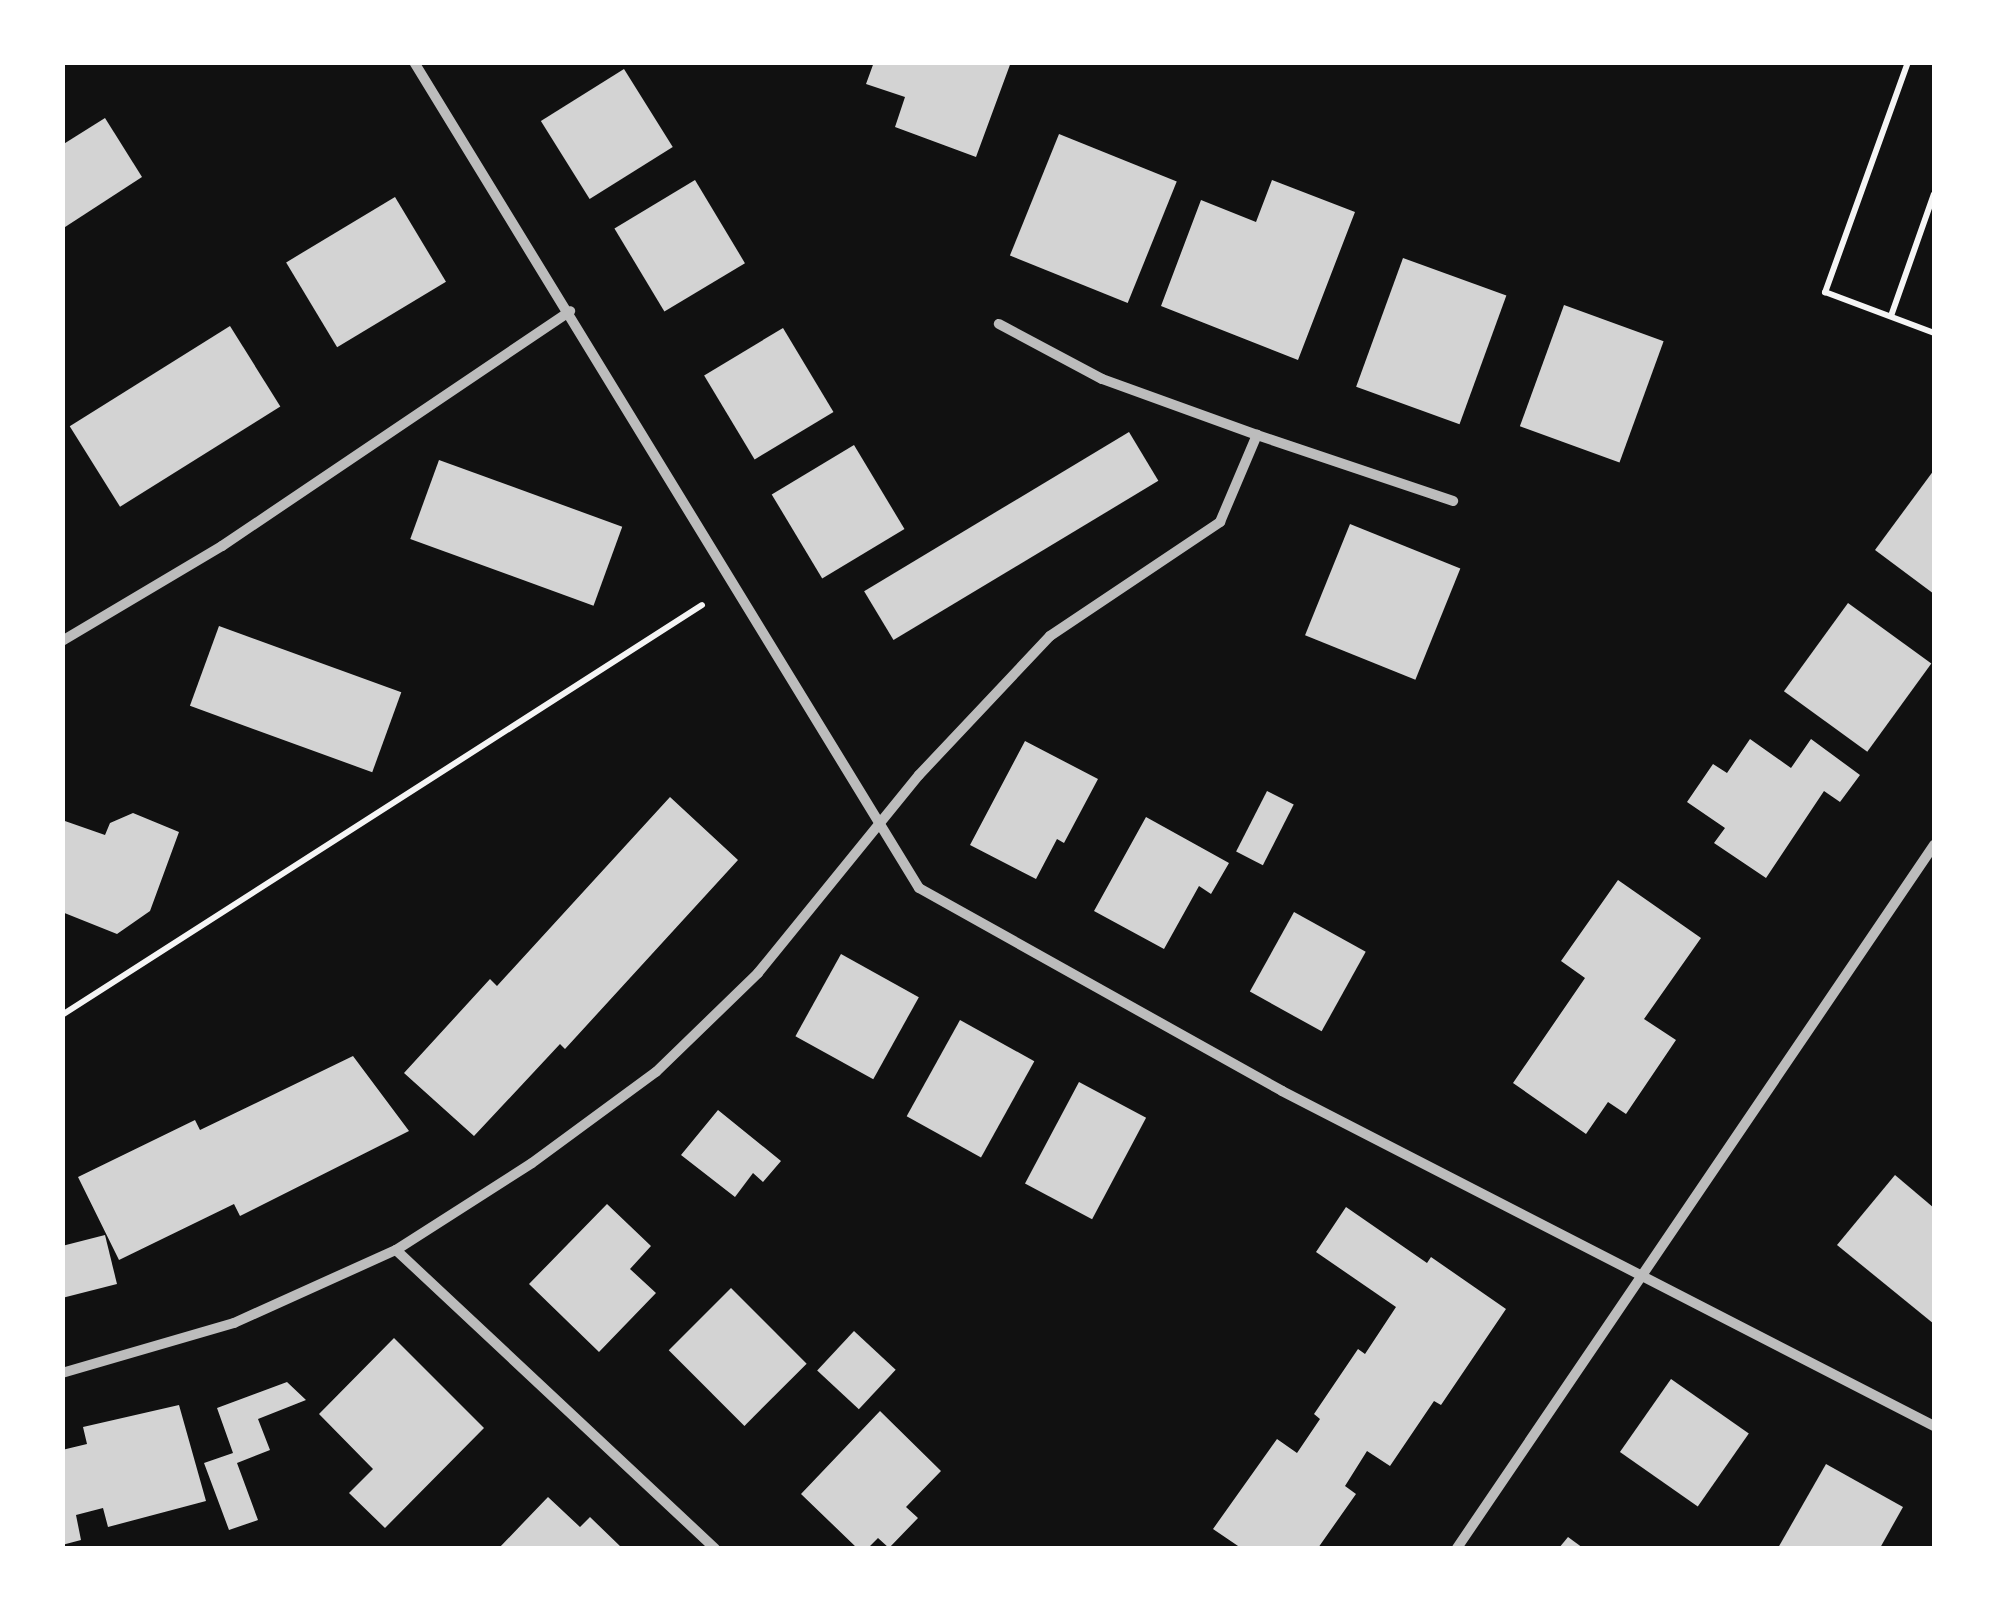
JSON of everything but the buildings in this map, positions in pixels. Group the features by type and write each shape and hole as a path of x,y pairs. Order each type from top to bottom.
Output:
{"street":[{"path":"414,62 570,311 732,585 919,888 1282,1091 1934,1426"},
{"path":"62,641 222,546 570,311"},
{"path":"998,324 1102,378 1453,501"},
{"path":"62,1373 234,1323 396,1250 532,1164 656,1072 758,972 883,824 919,775 1050,636 1220,522 1258,435"},
{"path":"1458,1548 1646,1276 1934,845"},
{"path":"396,1250 715,1548"}],"path":[{"path":"1908,62 1825,292 1934,333"},
{"path":"1891,316 1934,194"},
{"path":"62,1015 732,585"}]}
